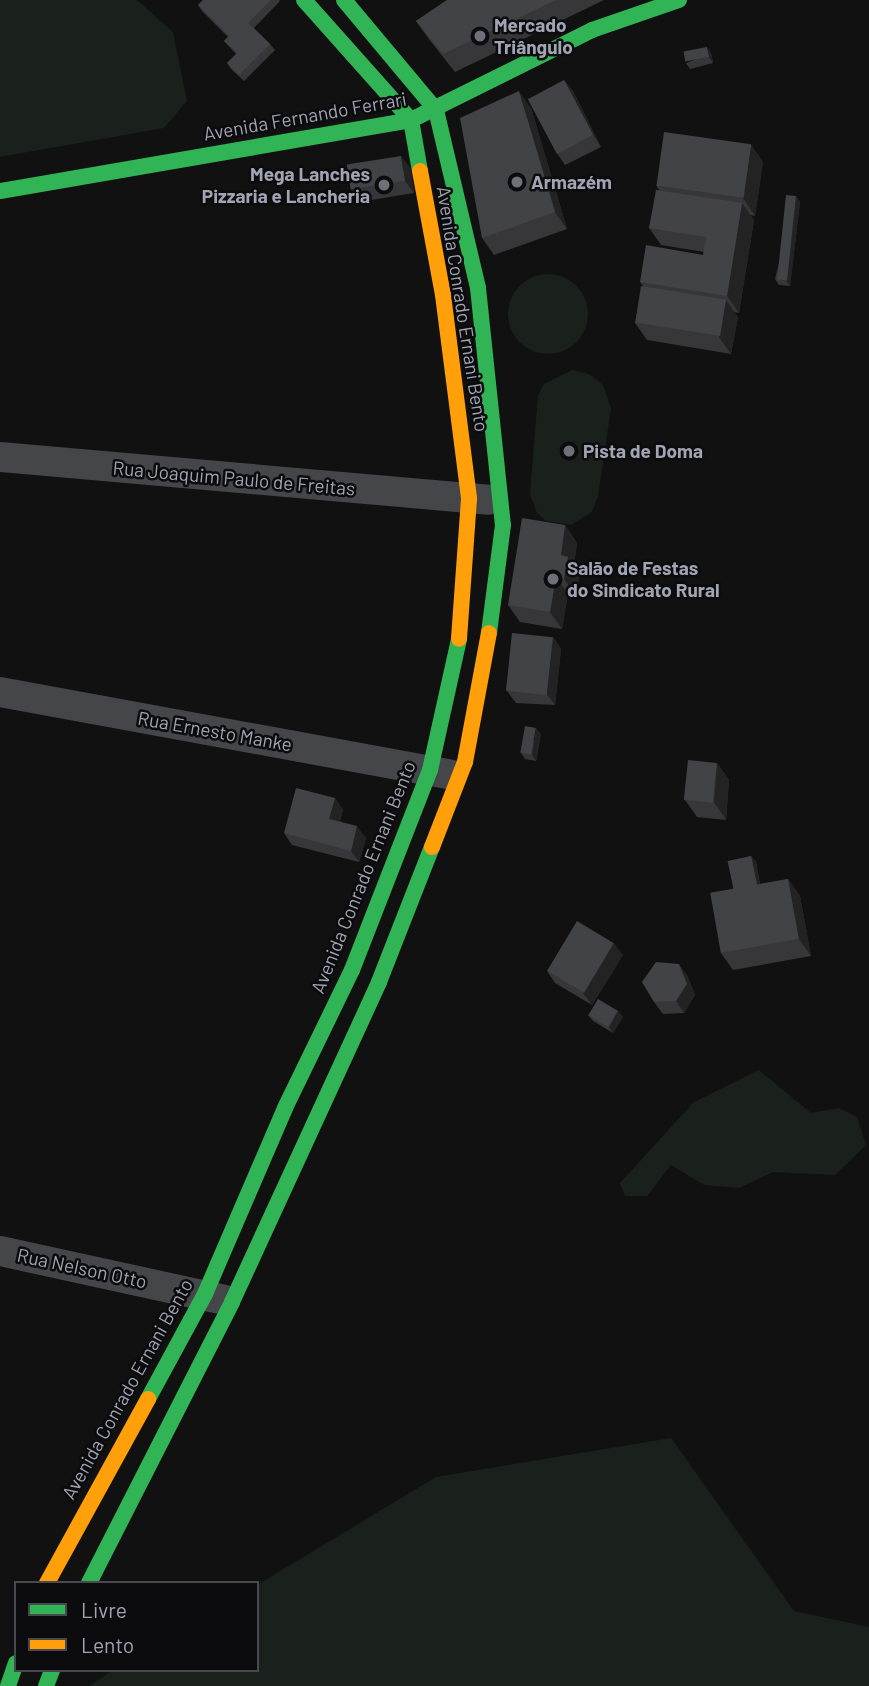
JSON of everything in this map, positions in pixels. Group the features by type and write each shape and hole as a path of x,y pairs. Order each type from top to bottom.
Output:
{"street":[{"path":"304,0 411,120"},
{"name":"Avenida Conrado Ernani Bento","path":"90,1581 219,1298 379,982 460,776 488,639 503,525 478,288 436,110 344,0"},
{"name":"Avenida Fernando Ferrari","path":"0,191 411,120 436,110 592,30 679,0"},
{"name":"Avenida Conrado Ernani Bento","path":"48,1581 219,1298 285,1108 352,970 430,770 461,632 469,499 443,295 411,120"},
{"path":"443,295 478,288"},
{"name":"Rua Joaquim Paulo de Freitas","path":"0,457 502,502"},
{"name":"Rua Ernesto Manke","path":"0,692 460,776"},
{"path":"352,970 379,982"},
{"name":"Rua Nelson Otto","path":"0,1251 219,1298"},
{"path":"8,1686 14,1668"}],"shaded area":[{"path":"0,0 137,0 173,32 187,101 164,128 0,157"},
{"path":"540,274 556,274 577,285 588,306 588,322 577,343 556,354 540,354 526,348 514,336 508,322 508,306 514,292 526,280"},
{"name":"Pista de Doma","path":"572,370 589,374 603,385 611,408 598,496 592,512 571,525 546,521 537,513 530,494 538,395 544,384"},
{"path":"759,1070 811,1113 839,1108 857,1117 866,1145 835,1175 773,1172 739,1188 704,1185 671,1165 647,1196 625,1196 620,1183 694,1102"},
{"path":"671,1438 794,1611 869,1627 869,1686 89,1686 110,1672 259,1672 259,1584 436,1477"}],"building":[{"path":"203,0 271,0 248,23 270,44 239,75 227,63 237,53 224,41 229,36 198,5"},
{"path":"447,0 556,0 443,54 416,21"},
{"path":"707,47 709,57 685,61 683,52"},
{"path":"564,80 593,135 557,154 528,99"},
{"name":"Armazém","path":"519,91 555,212 482,238 460,118"},
{"path":"664,132 751,144 744,198 656,185"},
{"path":"401,156 405,181 351,189 347,165"},
{"path":"656,190 742,203 727,296 640,282 646,245 703,255 706,237 649,228"},
{"path":"786,195 796,196 787,281 777,280"},
{"path":"641,286 726,299 720,336 635,323"},
{"path":"522,518 565,525 561,555 568,557 564,579 556,577 550,612 508,605"},
{"path":"512,633 553,637 547,695 506,691"},
{"path":"525,726 536,728 531,754 520,753"},
{"path":"688,760 717,763 713,803 684,800"},
{"path":"296,788 335,798 329,819 357,826 351,851 284,833"},
{"path":"751,856 757,885 734,890 728,861"},
{"path":"788,879 799,939 721,953 710,893"},
{"path":"577,921 614,943 584,993 547,971"},
{"path":"656,962 679,964 687,984 676,1001 654,1002 642,982"},
{"path":"598,999 618,1011 608,1027 588,1015"}],"traffic: fast":[{"path":"304,0 411,120 420,171"},
{"path":"344,0 436,110 478,288 503,525 489,633"},
{"path":"0,191 411,120 592,30 679,0"},
{"path":"148,1399 205,1294 285,1108 352,970 430,770 459,639"},
{"path":"90,1581 232,1302 379,982 432,847"},
{"path":"8,1686 14,1669"},
{"path":"46,1686 51,1672"}],"traffic: slow":[{"path":"420,171 443,295 469,499 459,639"},
{"path":"432,847 465,762 489,633"},
{"path":"48,1581 148,1399"}],"place":[{"name":"Mercado Triângulo","path":"480,36"},
{"name":"Armazém","path":"517,182"},
{"name":"Mega Lanches Pizzaria e Lancheria","path":"384,185"},
{"name":"Pista de Doma","path":"569,451"},
{"name":"Salão de Festas do Sindicato Rural","path":"553,579"}]}
